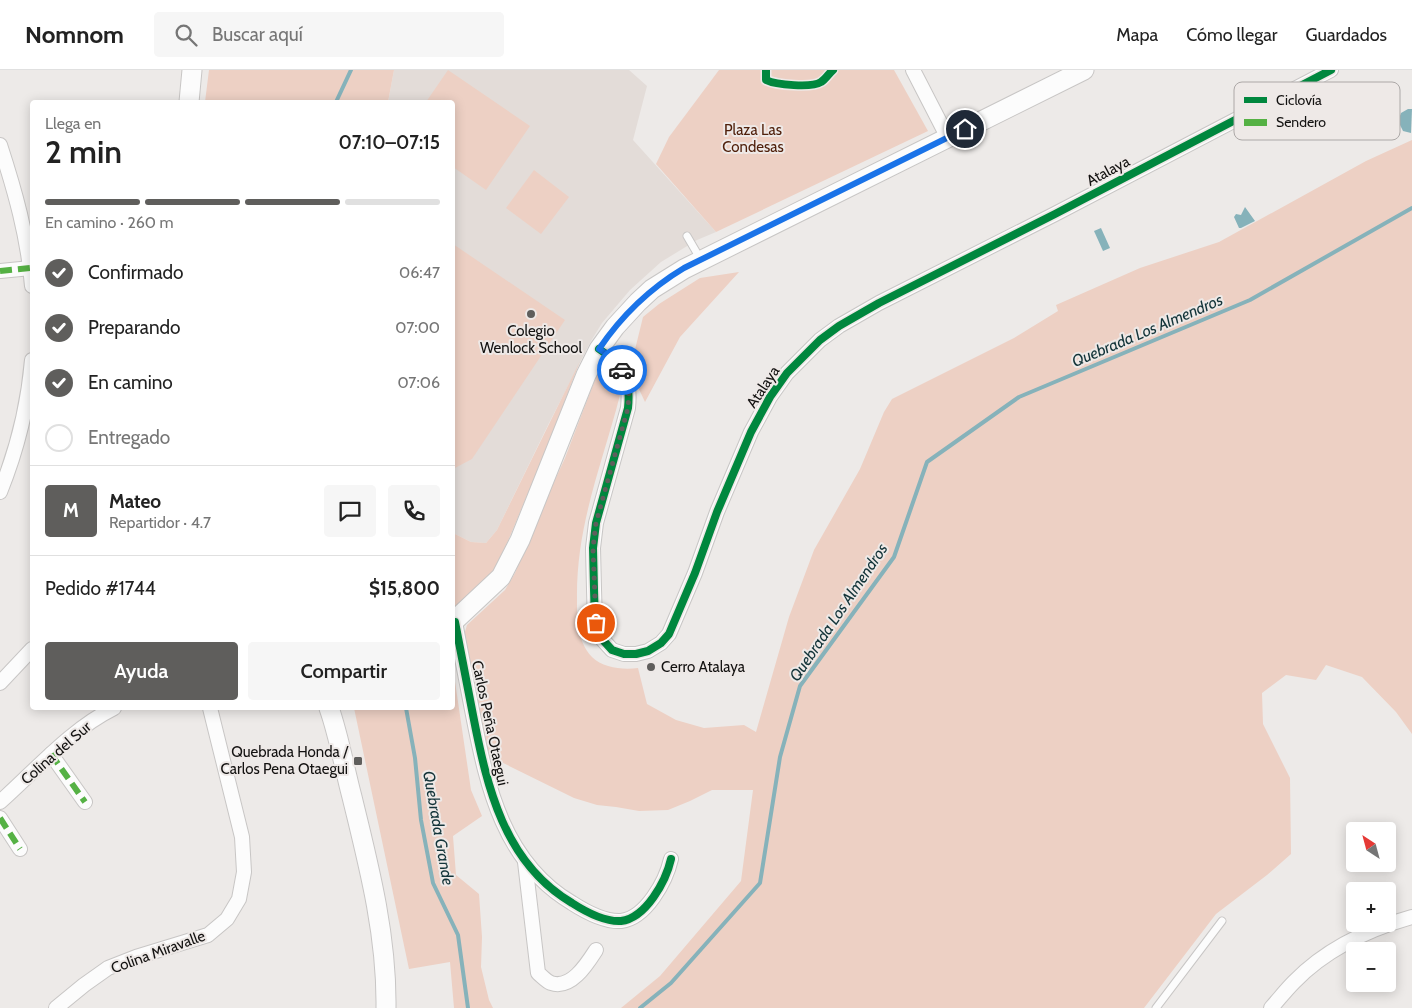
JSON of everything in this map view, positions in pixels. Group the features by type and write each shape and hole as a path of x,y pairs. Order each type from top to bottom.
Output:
{"street":[{"path":"189,100 192,70"},
{"path":"913,70 948,138"},
{"name":"Carlos Peña Otaegui","path":"455,622 501,577 520,540 586,375 599,349 624,315 645,295 668,278 701,260 1084,70"},
{"name":"Atalaya","path":"1308,82 1331,70"},
{"name":"Atalaya","path":"599,349 610,356 621,368 627,378 630,390 628,408 596,523 593,548 596,623 602,639 612,650 624,654 636,654 648,651 661,643 668,634 695,574 716,512 751,432 770,396 820,340 839,326 879,303 1234,121"},
{"path":"0,145 20,210 30,263"},
{"path":"0,271 30,268"},
{"path":"0,492 18,438 27,402 30,377"},
{"name":"Carlos Peña Otaegui","path":"455,628 484,769 496,808 525,862 542,881 560,896 578,907 612,922 625,920 637,915 649,904 664,880 671,859"},
{"path":"0,683 30,652"},
{"name":"Colina del Sur","path":"0,802 70,737 107,710"},
{"name":"Colina Miravalle","path":"56,1008 108,968 208,935 228,919 240,898 244,872 242,837 210,710"},
{"path":"334,710 376,902 384,958 386,1008"},
{"path":"51,754 85,802"},
{"path":"0,818 20,849"},
{"path":"525,862 538,973 549,982 560,985 570,980 583,969 596,950"},
{"path":"1271,1008 1294,982 1325,956 1375,929 1412,918"}],"lane":[{"path":"687,236 701,260"},
{"path":"1156,1008 1222,920"}],"shaded area":[{"name":"Colegio Wenlock School","path":"394,70 629,70 647,86 633,140 716,232 697,240 661,262 630,290 602,323 549,423 497,530 486,543 471,542 455,534 455,100 388,100"}],"green space":[{"path":"209,70 394,70 388,100 205,100"},
{"path":"448,70 530,126 486,190 455,168 455,100 427,100"},
{"name":"Plaza Las Condesas","path":"719,70 894,70 928,131 716,232 656,164 669,137"},
{"path":"1412,140 1412,734 1396,712 1362,677 1326,665 1316,680 1286,675 1262,693 1263,724 1290,778 1291,854 1216,914 1144,1008 621,1008 660,976 741,881 753,790 712,790 668,810 639,811 597,805 574,798 487,755 464,635 467,625 505,590 515,573 528,539 565,458 601,367 605,365 610,366 620,385 620,395 591,496 581,546 577,607 579,630 583,644 592,657 602,664 626,669 638,668 647,704 676,720 704,728 744,725 756,732 789,617 814,550 860,469 884,412 892,399 1014,338 1058,311 1056,305 1140,268 1219,242 1366,161"},
{"path":"534,170 569,197 541,234 506,208"},
{"path":"455,245 565,320 472,459 455,468"},
{"path":"739,272 680,337 645,402 630,370 643,317 659,304 700,278"},
{"path":"580,361 546,450 491,577 455,609 455,534 471,542 486,543 497,530"},
{"path":"455,682 471,790 482,816 453,836 456,875 479,894 482,937 481,967 489,1000 493,1008 454,1008 450,962 409,969 354,710 455,710"}],"water":[{"path":"1412,109 1411,133 1403,131 1400,125 1401,113"},
{"path":"1245,207 1255,221 1239,228 1234,217 1236,214 1241,215"},
{"path":"1101,228 1110,248 1103,251 1094,231"}],"waterway":[{"name":"Quebrada Grande","path":"337,100 351,70"},
{"name":"Quebrada Los Almendros","path":"640,1008 671,983 760,883 780,757 800,686 894,557 927,462 1019,397 1250,300 1412,208"},
{"name":"Quebrada Grande","path":"406,710 415,758 421,820 433,883 458,935 468,1008"}],"marked path":[{"path":"0,271 30,268"},
{"path":"51,754 85,802"},
{"path":"0,818 20,849"}],"cycle path":[{"path":"766,70 766,80 794,85 816,84 821,82 833,70"},
{"path":"1308,82 1331,70"},
{"path":"599,349 620,367 627,381 629,398 628,408 596,523 593,548 595,623 602,639 612,650 624,654 636,654 648,651 661,643 669,634 751,432 770,397 787,373 820,340 839,326 879,303 1234,121"},
{"path":"455,622 478,742 493,796 502,821 514,845 530,867 549,886 577,906 602,918 621,921 639,913 654,897 665,878 671,859"}],"way so far":[{"path":"596,623 593,548 596,523 628,408 630,390 627,378 622,370"}],"place":[{"name":"Colegio Wenlock School","path":"531,314"},
{"name":"Cerro Atalaya","path":"651,667"},
{"name":"Quebrada Honda / Carlos Pena Otaegui","path":"358,761"}],"route":[{"path":"622,370 610,356 599,349 624,315 652,289 684,268 965,129"}]}
